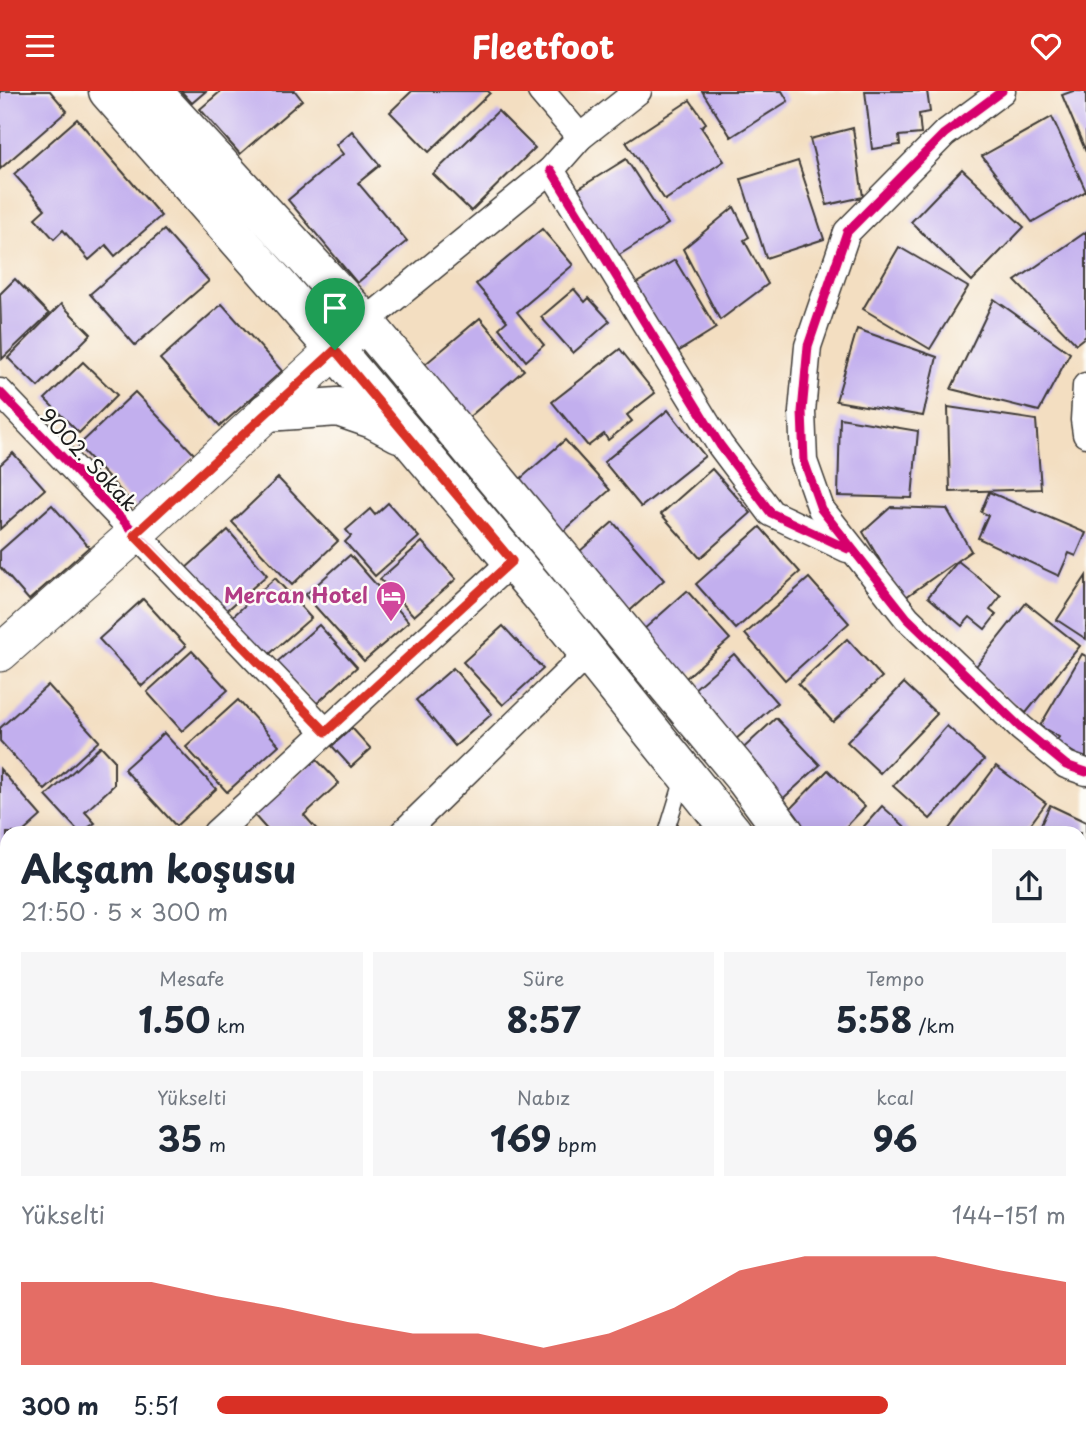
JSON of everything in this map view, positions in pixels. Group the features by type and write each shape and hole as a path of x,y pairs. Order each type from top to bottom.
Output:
{"main road":[{"path":"108,91 335,350 512,561 727,826"},
{"path":"152,91 365,322 745,779 780,826"},
{"path":"0,653 134,535 365,322"},
{"path":"267,412 338,407 373,419 409,439"}],"street":[{"path":"541,91 580,137"},
{"path":"365,322 551,170 580,137 638,91"},
{"path":"1002,91 944,134 847,232 822,297 808,346 802,412 804,461 821,509 851,551 907,618 1021,728 1066,765 1086,772"},
{"path":"551,170 720,445 771,513 851,551"},
{"path":"1086,386 1086,434"},
{"name":"9002. Sokak","path":"0,392 134,535 326,732"},
{"path":"224,826 512,561"},
{"path":"409,826 587,654"}],"lane":[{"path":"668,826 684,773"}],"building":[{"path":"0,91 50,91 67,111 0,169"},
{"path":"181,91 206,91 192,103"},
{"path":"221,91 295,91 302,100 240,154 200,109"},
{"path":"412,91 490,93 429,152 390,112"},
{"path":"702,91 782,91 788,101 731,137"},
{"path":"865,91 927,91 930,112 919,114 921,134 899,136 900,145 872,149"},
{"path":"1073,91 1086,91 1086,152 1062,95"},
{"path":"690,100 706,123 701,127 724,161 665,200 626,142"},
{"path":"498,111 535,148 471,211 433,174"},
{"path":"1052,117 1086,191 1032,222 982,156"},
{"path":"77,119 161,216 115,256 106,245 89,260 63,230 54,239 35,218 45,209 14,174"},
{"path":"853,128 863,197 827,205 810,139"},
{"path":"352,131 380,165 358,183 407,241 357,283 288,200 343,154 336,145"},
{"path":"626,159 668,224 616,257 573,192"},
{"path":"798,161 824,239 766,258 741,179"},
{"path":"962,169 1024,227 972,281 911,222"},
{"path":"734,207 749,237 744,240 768,284 720,320 683,249"},
{"path":"542,229 573,265 517,312 544,345 526,361 499,328 507,321 476,284"},
{"path":"164,230 209,281 135,345 90,294"},
{"path":"1086,232 1086,336 1076,344 1015,281"},
{"path":"899,247 968,287 930,349 863,309"},
{"path":"675,260 716,328 671,356 630,287"},
{"path":"15,279 49,314 2,359 0,294"},
{"path":"574,289 585,302 589,298 610,321 573,353 541,317"},
{"path":"994,299 1070,353 1039,411 951,389"},
{"path":"61,304 91,334 38,387 8,358"},
{"path":"222,304 282,371 220,426 160,359"},
{"path":"480,318 524,370 468,418 423,366"},
{"path":"857,329 937,357 923,416 836,401"},
{"path":"620,349 655,393 627,415 632,421 608,440 604,434 588,446 552,402"},
{"path":"83,362 117,395 79,433 45,399"},
{"path":"135,392 195,455 138,509 78,446"},
{"path":"948,407 1036,420 1041,489 950,492"},
{"path":"668,410 705,456 641,507 604,462"},
{"path":"840,418 918,431 912,498 838,496"},
{"path":"565,440 610,490 556,538 511,487"},
{"path":"13,453 45,489 0,529 0,465"},
{"path":"712,469 751,513 700,558 661,514"},
{"path":"278,478 338,541 292,585 232,522"},
{"path":"989,492 1086,533 1076,556 1069,553 1059,576 978,538 988,515 981,512"},
{"path":"388,503 419,537 375,576 345,542 351,536 346,530 370,509 375,515"},
{"path":"52,505 89,547 29,600 0,567 0,551"},
{"path":"891,507 947,509 971,551 903,599 863,532"},
{"path":"613,522 664,580 623,617 571,559"},
{"path":"760,527 800,572 736,629 696,584"},
{"path":"228,530 267,575 224,613 185,569"},
{"path":"422,542 456,579 414,616 380,579"},
{"path":"350,555 409,622 364,661 305,595"},
{"path":"958,561 1001,596 990,610 996,615 985,629 970,617 962,626 928,597"},
{"path":"1086,576 1086,639 1057,620"},
{"path":"275,578 311,618 266,657 231,618"},
{"path":"809,578 849,623 785,680 745,634"},
{"path":"687,591 730,639 677,686 634,638"},
{"path":"143,599 186,646 142,686 99,639"},
{"path":"1026,603 1080,646 1026,713 973,670"},
{"path":"319,625 357,667 315,705 277,662"},
{"path":"503,626 543,669 503,705 463,662"},
{"path":"847,639 882,677 833,722 798,684"},
{"path":"192,651 228,690 182,731 147,692"},
{"path":"734,654 777,703 727,747 684,698"},
{"path":"1082,654 1086,656 1086,760 1056,742 1059,737 1040,726"},
{"path":"453,668 492,714 455,746 416,700"},
{"path":"904,683 937,714 880,773 847,742"},
{"path":"48,685 99,741 45,790 0,741 0,728"},
{"path":"238,700 279,745 227,792 186,747"},
{"path":"776,718 820,765 778,803 735,756"},
{"path":"947,726 984,760 930,819 893,786"},
{"path":"352,728 371,749 351,767 332,746"},
{"path":"164,733 216,789 176,826 124,769"},
{"path":"101,746 114,760 114,785 85,812 95,823 90,826 74,826 46,796"},
{"path":"316,759 339,783 304,815 314,826 264,826 254,815"},
{"path":"996,766 1046,803 1029,826 951,826"},
{"path":"0,769 41,816 30,826 0,826"},
{"path":"828,770 865,807 847,826 797,826 785,814"},
{"path":"1050,805 1086,822 1086,826 1040,826"},
{"path":"882,806 904,826 864,826"}],"cycle path":[{"path":"1002,91 944,134 847,232 808,346 802,412 804,461 821,509 907,618 1021,728 1066,765 1086,772"},
{"path":"551,170 720,445 771,513 848,549"},
{"path":"0,392 326,732"}],"place":[{"name":"Mercan Hotel","path":"391,623"}],"route":[{"path":"335,350 512,561 326,732 134,535 335,350"}]}
